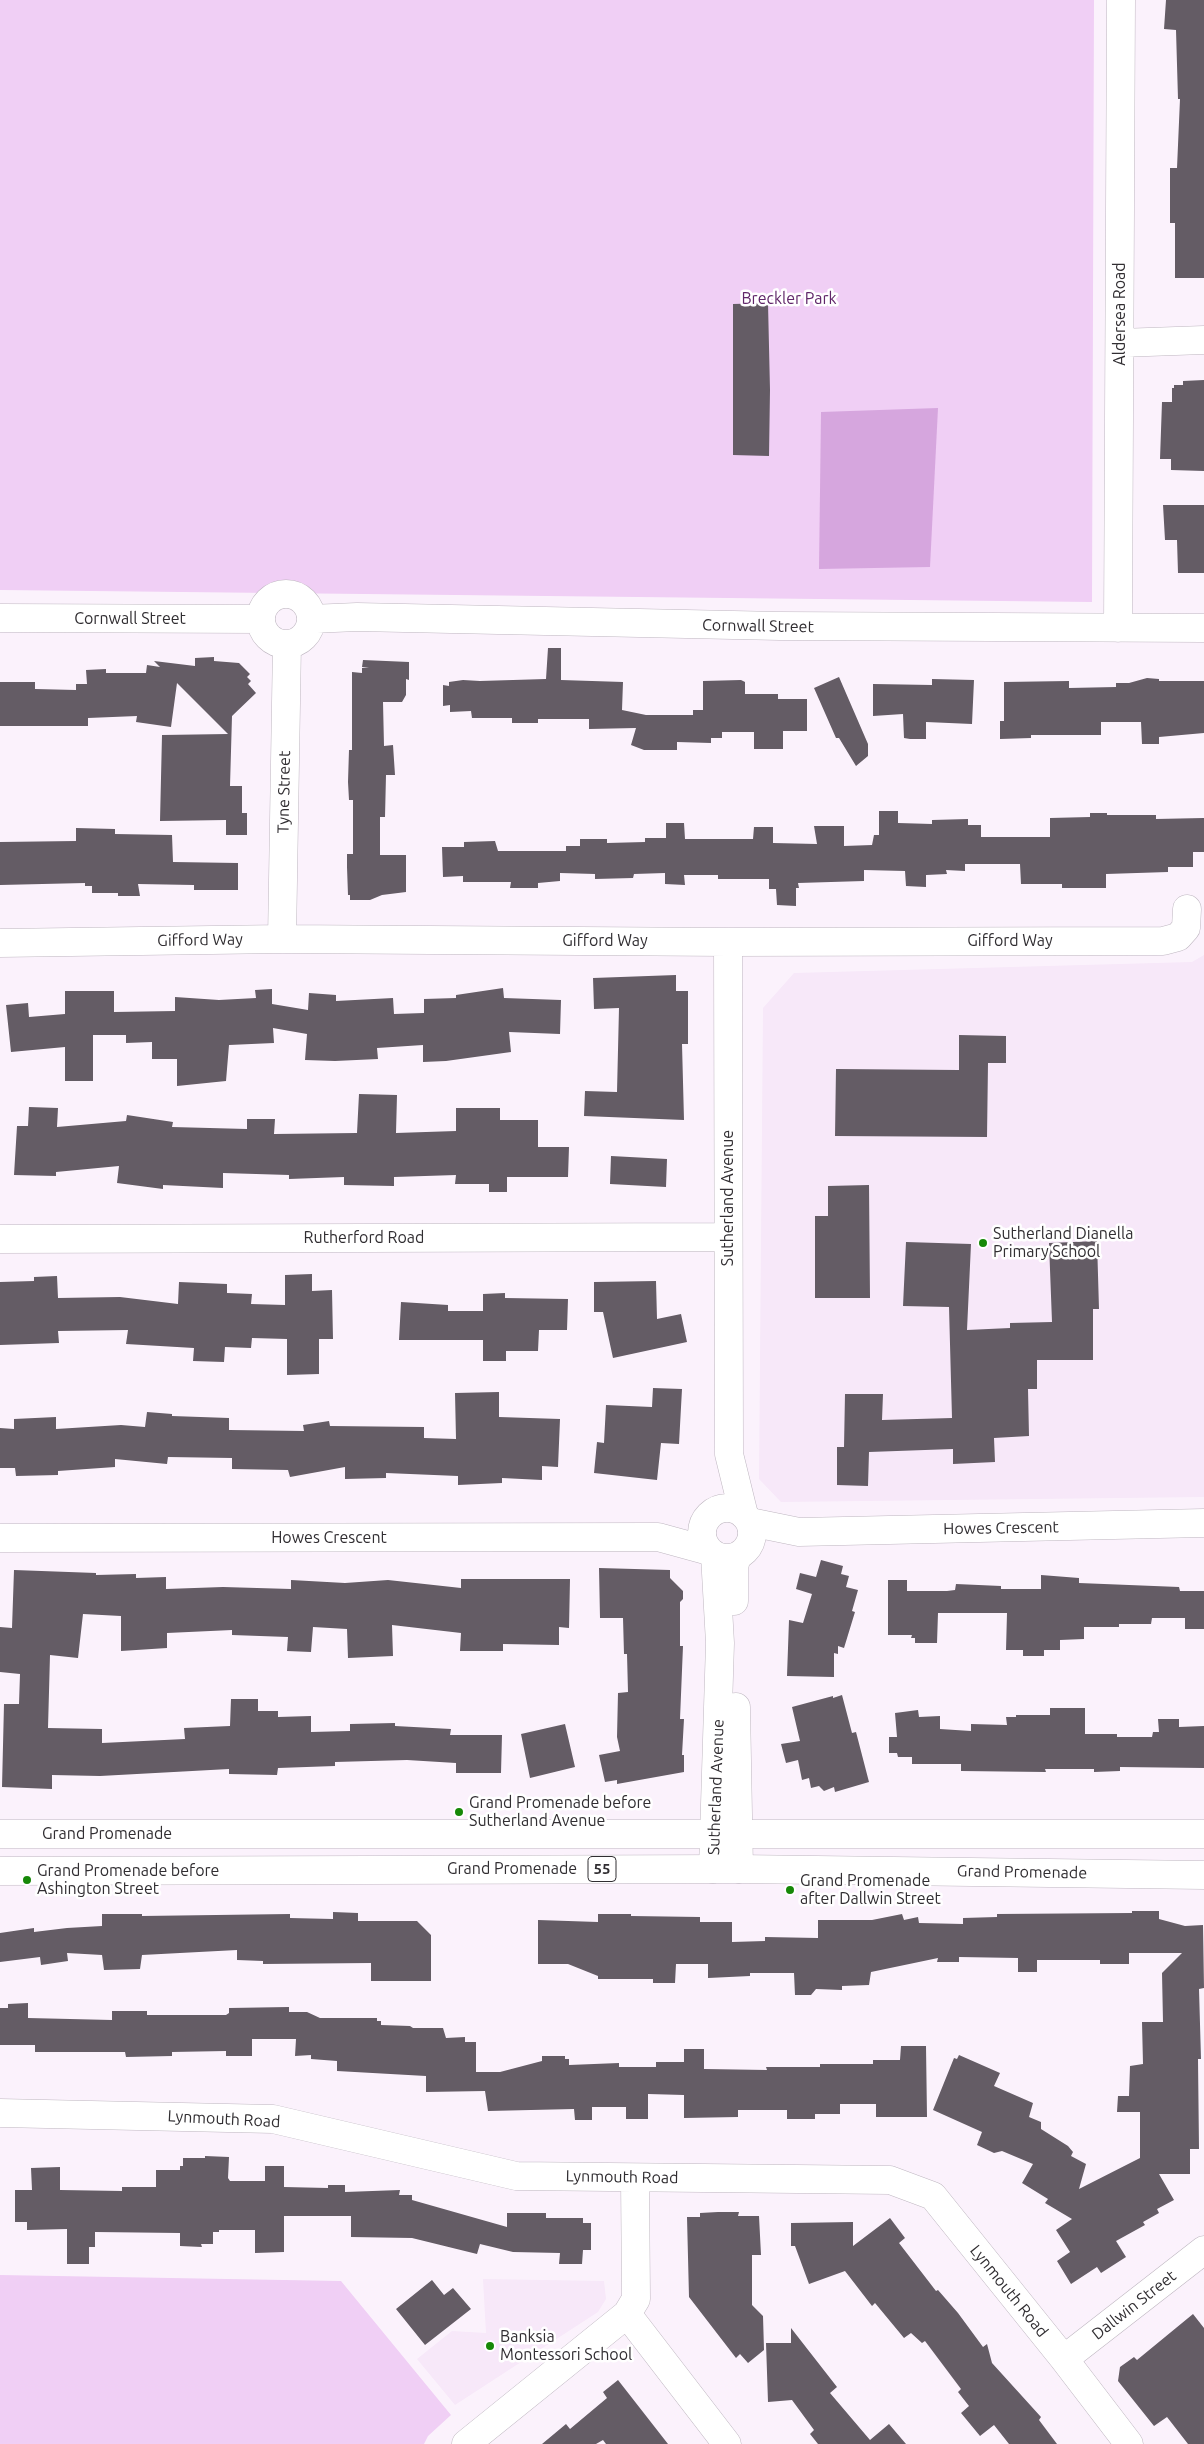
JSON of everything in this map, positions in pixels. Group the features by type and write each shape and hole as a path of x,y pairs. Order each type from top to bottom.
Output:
{"street":[{"name":"Aldersea Road","path":"1118,628 1120,0"},
{"path":"1120,343 1204,340"},
{"path":"286,594 300,599 310,611 311,619 310,627 301,639 287,644 280,644 268,637 260,619 266,604 271,599 286,594"},
{"name":"Cornwall Street","path":"311,619 357,617 780,626 1204,628"},
{"name":"Cornwall Street","path":"0,618 260,619"},
{"name":"Tyne Street","path":"282,939 287,644"},
{"name":"Gifford Way","path":"0,943 282,939 728,942 1163,941 1178,938 1186,928 1187,909"},
{"name":"Sutherland Avenue","path":"726,1869 727,1705 734,1567 729,1454 728,942"},
{"name":"Rutherford Road","path":"0,1239 728,1237"},
{"name":"Sutherland Avenue","path":"729,1454 701,1536 734,1541"},
{"name":"Howes Crescent","path":"658,1537 708,1518 728,1508 734,1541"},
{"name":"Howes Crescent","path":"0,1538 658,1537 734,1541 799,1532 1204,1523"},
{"name":"Grand Promenade","path":"0,1834 1204,1834"},
{"path":"432,1869 434,1834"},
{"name":"Grand Promenade","path":"0,1871 726,1869 1204,1874"},
{"name":"Lynmouth Road","path":"0,2113 273,2119 516,2176 890,2180 933,2196 1064,2359 1129,2444"},
{"path":"466,2444 628,2314 636,2299 635,2178"},
{"name":"Dallwin Street","path":"1064,2359 1204,2250"},
{"path":"628,2314 727,2444"}],"shaded area":[{"path":"938,408 930,567 819,569 821,412"},
{"name":"Sutherland Dianella Primary School","path":"1204,955 1204,1497 781,1502 759,1479 763,1008 794,973 1192,962"},
{"name":"Banksia Montessori School","path":"483,2279 604,2281 606,2299 598,2312 455,2405 417,2359 452,2331 486,2333"}],"green space":[{"name":"Breckler Park","path":"0,0 1094,0 1092,602 0,590"},
{"path":"0,2275 341,2281 451,2415 428,2436 424,2444 0,2444"}],"building":[{"path":"1166,0 1204,0 1204,278 1175,278 1175,223 1170,223 1170,168 1177,168 1180,99 1178,99 1176,30 1164,29"},
{"path":"768,303 769,456 733,455 733,304"},
{"path":"1204,380 1204,471 1171,470 1171,459 1160,459 1162,402 1172,402 1172,388 1174,388 1174,385 1183,385 1183,381"},
{"path":"1163,505 1204,505 1204,573 1178,573 1177,540 1165,540"},
{"path":"548,648 561,648 561,680 623,682 622,710 646,715 693,715 693,710 703,710 703,681 741,680 745,682 745,694 778,694 778,699 807,699 807,731 783,731 783,749 754,749 754,732 722,732 722,738 711,738 711,743 677,742 677,750 644,750 631,745 636,728 589,729 589,719 538,719 538,723 512,723 512,718 472,718 471,711 450,712 450,705 443,706 443,685 449,686 449,682 463,680 546,679"},
{"path":"214,657 214,661 239,663 250,674 247,677 251,681 248,684 256,693 232,716 230,786 242,786 242,813 247,813 247,835 226,835 226,820 160,821 162,735 228,734 177,683 171,727 136,722 137,716 88,718 88,726 0,726 0,682 35,682 35,689 76,690 76,684 87,684 86,670 106,669 106,673 146,673 147,665 160,667 154,661 195,666 195,658"},
{"path":"363,660 409,662 409,680 406,679 406,695 402,702 383,702 384,746 393,745 395,775 386,775 385,817 380,817 380,855 406,855 406,892 382,895 370,900 350,900 350,895 348,895 347,854 353,854 353,800 349,800 348,782 349,750 352,750 352,672 362,673 362,668 369,668 362,667"},
{"path":"839,677 868,744 868,756 856,766 839,738 836,738 814,688"},
{"path":"1147,678 1159,679 1159,681 1204,681 1204,733 1159,737 1159,744 1142,744 1141,722 1101,722 1101,735 1031,735 1031,738 1000,739 1000,721 1004,721 1004,682 1069,681 1069,688 1116,687 1116,683 1129,683"},
{"path":"932,679 974,680 972,724 926,722 926,739 910,739 904,738 903,714 873,716 873,684 932,685"},
{"path":"879,811 898,811 898,823 932,824 932,820 968,819 968,825 981,825 981,837 1050,837 1050,818 1090,817 1090,813 1156,815 1156,819 1204,818 1204,852 1193,852 1193,867 1168,867 1168,872 1106,874 1106,888 1062,888 1062,884 1021,884 1020,864 965,864 965,871 946,870 947,874 926,875 926,887 906,886 905,871 864,870 864,881 798,883 799,888 796,888 796,906 777,905 776,889 769,889 769,879 718,879 718,875 684,875 685,885 665,884 665,873 634,874 633,878 595,879 595,874 560,873 560,881 538,883 538,888 510,888 511,882 463,882 463,876 443,877 442,847 464,847 464,842 495,841 498,851 566,851 566,846 580,846 580,839 607,839 607,843 645,842 645,838 666,838 666,823 684,823 685,839 753,839 754,827 773,827 773,843 817,844 814,826 844,826 844,846 872,845 874,835 879,835"},
{"path":"76,828 115,829 115,834 172,835 173,862 238,863 238,890 194,890 194,885 138,884 140,896 118,896 118,893 92,893 92,886 85,886 85,883 0,885 0,842 76,841"},
{"path":"676,975 676,991 688,991 688,1044 682,1044 684,1120 584,1116 585,1091 617,1092 619,1008 594,1009 593,978"},
{"path":"503,988 504,998 561,1000 560,1034 509,1032 511,1052 446,1061 423,1062 423,1045 377,1048 378,1059 335,1061 305,1060 307,1034 273,1028 274,1043 229,1045 226,1081 177,1086 177,1059 152,1059 152,1042 126,1043 126,1035 93,1035 93,1081 65,1081 65,1047 11,1052 6,1005 28,1003 29,1017 65,1014 65,991 114,991 114,1012 175,1011 175,997 219,1000 256,998 255,990 272,989 272,1004 308,1010 309,993 336,995 336,1001 393,998 394,1014 424,1013 424,999 456,998 456,995"},
{"path":"959,1035 1006,1036 1006,1063 988,1063 987,1137 835,1136 836,1069 959,1070"},
{"path":"359,1094 397,1095 396,1133 456,1131 456,1108 500,1108 500,1120 538,1120 538,1147 569,1147 568,1177 507,1177 507,1192 489,1192 489,1184 455,1184 456,1175 394,1177 394,1186 344,1185 344,1177 289,1179 289,1175 223,1173 223,1188 163,1185 163,1189 117,1183 119,1166 56,1172 56,1176 14,1175 17,1126 28,1126 29,1107 58,1108 57,1127 126,1121 127,1115 173,1122 172,1127 247,1129 247,1119 275,1119 274,1134 357,1133"},
{"path":"611,1156 667,1159 666,1187 610,1184"},
{"path":"869,1185 870,1298 815,1298 815,1216 828,1216 828,1186"},
{"path":"1097,1241 1099,1309 1093,1309 1093,1360 1037,1360 1037,1389 1028,1389 1029,1436 994,1438 995,1462 953,1464 953,1449 869,1452 868,1486 837,1485 837,1447 844,1447 845,1394 883,1394 882,1420 952,1418 949,1307 903,1306 906,1242 971,1244 967,1330 1010,1328 1010,1323 1052,1322 1049,1243"},
{"path":"312,1274 312,1291 332,1290 333,1339 319,1339 319,1374 287,1375 287,1339 252,1338 251,1348 225,1347 224,1362 193,1361 194,1348 126,1344 128,1330 58,1331 59,1343 0,1345 0,1282 34,1281 34,1277 57,1276 58,1298 120,1297 178,1304 179,1282 227,1284 227,1293 252,1294 251,1304 285,1305 285,1275"},
{"path":"656,1281 657,1319 681,1314 687,1342 613,1358 603,1312 594,1312 594,1282"},
{"path":"505,1293 505,1298 568,1299 567,1330 539,1330 538,1351 506,1351 506,1361 483,1361 483,1340 399,1340 401,1302 448,1305 448,1311 483,1311 483,1294"},
{"path":"653,1388 682,1389 679,1444 661,1443 657,1480 594,1473 597,1442 604,1443 606,1405 652,1407"},
{"path":"499,1392 499,1417 560,1419 558,1467 542,1466 542,1480 502,1478 502,1483 458,1485 458,1476 386,1473 386,1478 345,1479 345,1467 290,1477 288,1470 232,1469 232,1458 168,1457 167,1464 115,1459 115,1467 58,1471 58,1475 16,1476 15,1468 0,1468 0,1428 14,1429 14,1419 56,1417 56,1429 121,1425 145,1427 147,1412 172,1414 172,1416 229,1418 229,1430 304,1431 303,1425 329,1421 330,1426 424,1427 424,1438 456,1439 455,1393"},
{"path":"821,1560 843,1566 841,1574 849,1576 846,1587 858,1590 852,1611 855,1612 844,1648 838,1646 838,1654 834,1653 834,1677 787,1676 789,1620 803,1623 812,1594 796,1589 800,1573 816,1577"},
{"path":"599,1568 670,1570 670,1578 683,1591 683,1599 680,1602 680,1646 683,1646 680,1719 684,1719 682,1755 684,1755 684,1772 617,1784 617,1780 605,1782 599,1755 620,1751 617,1737 618,1693 628,1692 627,1654 624,1654 623,1618 600,1618"},
{"path":"14,1570 96,1573 96,1575 136,1574 136,1578 166,1577 166,1589 223,1587 291,1589 291,1580 345,1583 388,1580 461,1588 461,1579 570,1579 569,1628 559,1627 559,1645 503,1644 503,1651 460,1651 461,1633 392,1625 393,1656 348,1658 347,1629 313,1627 311,1652 287,1651 288,1637 232,1635 232,1630 167,1633 167,1648 121,1651 121,1616 83,1614 78,1658 50,1655 48,1728 102,1729 102,1743 185,1739 184,1728 230,1726 231,1699 258,1699 258,1711 278,1711 278,1717 311,1716 311,1732 350,1731 350,1724 395,1723 395,1726 451,1729 450,1735 502,1735 501,1773 456,1773 456,1763 407,1760 335,1762 335,1766 278,1768 277,1775 229,1774 229,1769 100,1776 52,1775 52,1789 2,1787 4,1704 19,1704 20,1674 0,1672 0,1627 12,1628"},
{"path":"1041,1575 1079,1578 1079,1583 1179,1587 1180,1591 1204,1591 1204,1629 1185,1629 1185,1618 1152,1618 1151,1624 1119,1624 1119,1627 1084,1627 1084,1639 1060,1640 1060,1650 1044,1650 1044,1656 1023,1656 1023,1650 1006,1650 1007,1613 938,1613 937,1643 915,1643 915,1638 911,1638 912,1635 888,1635 888,1580 907,1580 907,1591 955,1590 956,1584 1001,1586 1001,1589 1041,1589"},
{"path":"842,1695 852,1733 856,1732 869,1782 835,1792 834,1787 824,1791 819,1786 811,1788 809,1778 802,1780 798,1760 786,1763 781,1744 800,1741 792,1707"},
{"path":"1050,1708 1085,1708 1085,1734 1117,1734 1117,1737 1152,1737 1153,1732 1159,1732 1158,1719 1179,1719 1179,1727 1204,1726 1204,1768 1120,1767 1120,1771 1094,1772 1094,1769 1045,1769 1046,1772 961,1771 961,1764 912,1764 912,1757 898,1757 897,1753 889,1753 889,1737 897,1737 895,1713 918,1710 919,1717 940,1716 940,1729 971,1731 971,1724 1007,1725 1006,1717 1016,1717 1016,1715 1050,1715"},
{"path":"565,1724 575,1767 530,1778 521,1734"},
{"path":"1132,1911 1159,1911 1159,1919 1185,1926 1203,1925 1204,1988 1199,1989 1201,2059 1198,2059 1199,2149 1190,2149 1190,2174 1159,2174 1174,2200 1157,2209 1159,2213 1143,2222 1145,2225 1116,2241 1126,2257 1101,2273 1097,2267 1071,2284 1057,2261 1070,2252 1056,2230 1072,2219 1045,2203 1048,2199 1022,2183 1033,2164 1002,2151 994,2153 977,2145 982,2132 933,2110 954,2058 957,2059 959,2055 1000,2073 994,2086 1033,2103 1029,2117 1041,2122 1041,2129 1068,2146 1073,2152 1071,2156 1086,2164 1079,2189 1140,2158 1140,2112 1117,2112 1118,2096 1129,2096 1130,2066 1143,2064 1142,2022 1163,2022 1162,1973 1182,1953 1129,1953 1129,1964 1100,1964 1100,1960 1037,1960 1037,1972 1018,1972 1018,1958 959,1957 959,1962 937,1962 938,1958 871,1972 869,1985 842,1986 842,1990 816,1989 811,1995 795,1995 794,1973 750,1973 750,1976 708,1978 708,1964 676,1964 675,1983 653,1983 653,1979 598,1979 598,1976 568,1964 538,1964 538,1920 598,1922 598,1914 700,1917 700,1922 732,1922 732,1942 765,1941 765,1937 818,1938 818,1920 872,1920 902,1914 904,1920 918,1917 919,1923 963,1924 963,1918 997,1917 997,1914 1132,1913"},
{"path":"333,1912 358,1913 358,1921 417,1921 431,1935 431,1981 371,1981 371,1963 263,1964 263,1961 237,1960 237,1950 142,1955 140,1969 104,1970 102,1955 67,1953 68,1961 41,1965 40,1957 0,1962 0,1933 34,1928 34,1932 102,1926 102,1914 142,1914 142,1916 290,1914 290,1918 333,1919"},
{"path":"28,2003 28,2018 112,2020 112,2011 147,2011 147,2015 226,2015 229,2013 229,2008 289,2007 289,2012 307,2012 320,2018 377,2018 377,2021 381,2021 381,2025 443,2028 446,2038 465,2037 465,2042 476,2042 476,2072 500,2072 542,2061 542,2056 565,2056 565,2059 569,2059 569,2065 619,2063 619,2067 656,2067 656,2062 684,2062 684,2049 704,2049 704,2069 767,2070 766,2067 820,2067 820,2064 873,2064 873,2060 900,2060 901,2046 926,2046 927,2117 876,2117 876,2104 840,2104 840,2114 815,2114 815,2119 787,2119 787,2110 738,2110 738,2117 684,2118 684,2095 648,2094 648,2119 626,2119 626,2107 592,2107 592,2120 575,2120 574,2109 488,2111 485,2091 426,2092 426,2076 337,2071 337,2061 311,2059 311,2055 295,2056 296,2039 252,2039 252,2056 226,2056 226,2051 172,2052 172,2056 126,2057 125,2052 35,2052 35,2045 0,2045 0,2008 8,2008 8,2004"},
{"path":"205,2156 229,2157 228,2178 230,2181 265,2181 265,2166 284,2166 284,2187 328,2188 328,2185 345,2185 345,2192 400,2190 399,2195 412,2195 412,2200 507,2227 507,2213 546,2213 546,2218 583,2218 583,2223 591,2223 591,2250 583,2250 582,2264 559,2264 560,2253 513,2252 480,2244 477,2254 412,2238 351,2237 351,2216 284,2216 284,2252 255,2253 255,2230 219,2230 219,2232 213,2232 213,2244 201,2244 202,2247 180,2246 180,2233 95,2232 95,2247 89,2247 89,2264 67,2264 67,2229 27,2230 27,2222 15,2222 15,2190 32,2190 31,2168 60,2167 60,2190 122,2191 122,2187 156,2187 156,2170 180,2170 180,2166 183,2166 183,2158 205,2158"},
{"path":"739,2212 738,2216 759,2216 761,2255 752,2255 752,2305 763,2316 764,2350 748,2363 740,2354 736,2358 689,2297 687,2217 700,2217 700,2213"},
{"path":"890,2218 905,2238 899,2243 936,2291 938,2290 958,2313 983,2347 987,2344 992,2363 1041,2417 1039,2420 1057,2444 1009,2444 994,2425 980,2436 961,2413 969,2406 958,2392 961,2389 925,2341 922,2343 911,2333 904,2338 875,2303 872,2306 845,2271 809,2284 795,2246 791,2246 791,2223 853,2222 853,2246"},
{"path":"432,2280 444,2295 453,2288 471,2309 425,2345 396,2309"},
{"path":"1193,2314 1204,2328 1204,2444 1188,2444 1167,2417 1154,2426 1118,2381 1120,2367 1134,2357 1137,2360"},
{"path":"791,2328 837,2387 830,2393 870,2440 889,2424 906,2444 818,2444 810,2434 814,2430 792,2400 768,2402 766,2343 791,2343"},
{"path":"618,2380 668,2444 606,2444 603,2440 596,2444 542,2444 566,2424 570,2429 607,2398 603,2392"}],"place":[{"name":"Sutherland Dianella Primary School","path":"983,1243"},
{"name":"Grand Promenade before Sutherland Avenue","path":"459,1812"},
{"name":"Grand Promenade before Ashington Street","path":"27,1880"},
{"name":"Grand Promenade after Dallwin Street","path":"790,1890"},
{"name":"Banksia Montessori School","path":"490,2346"}]}
